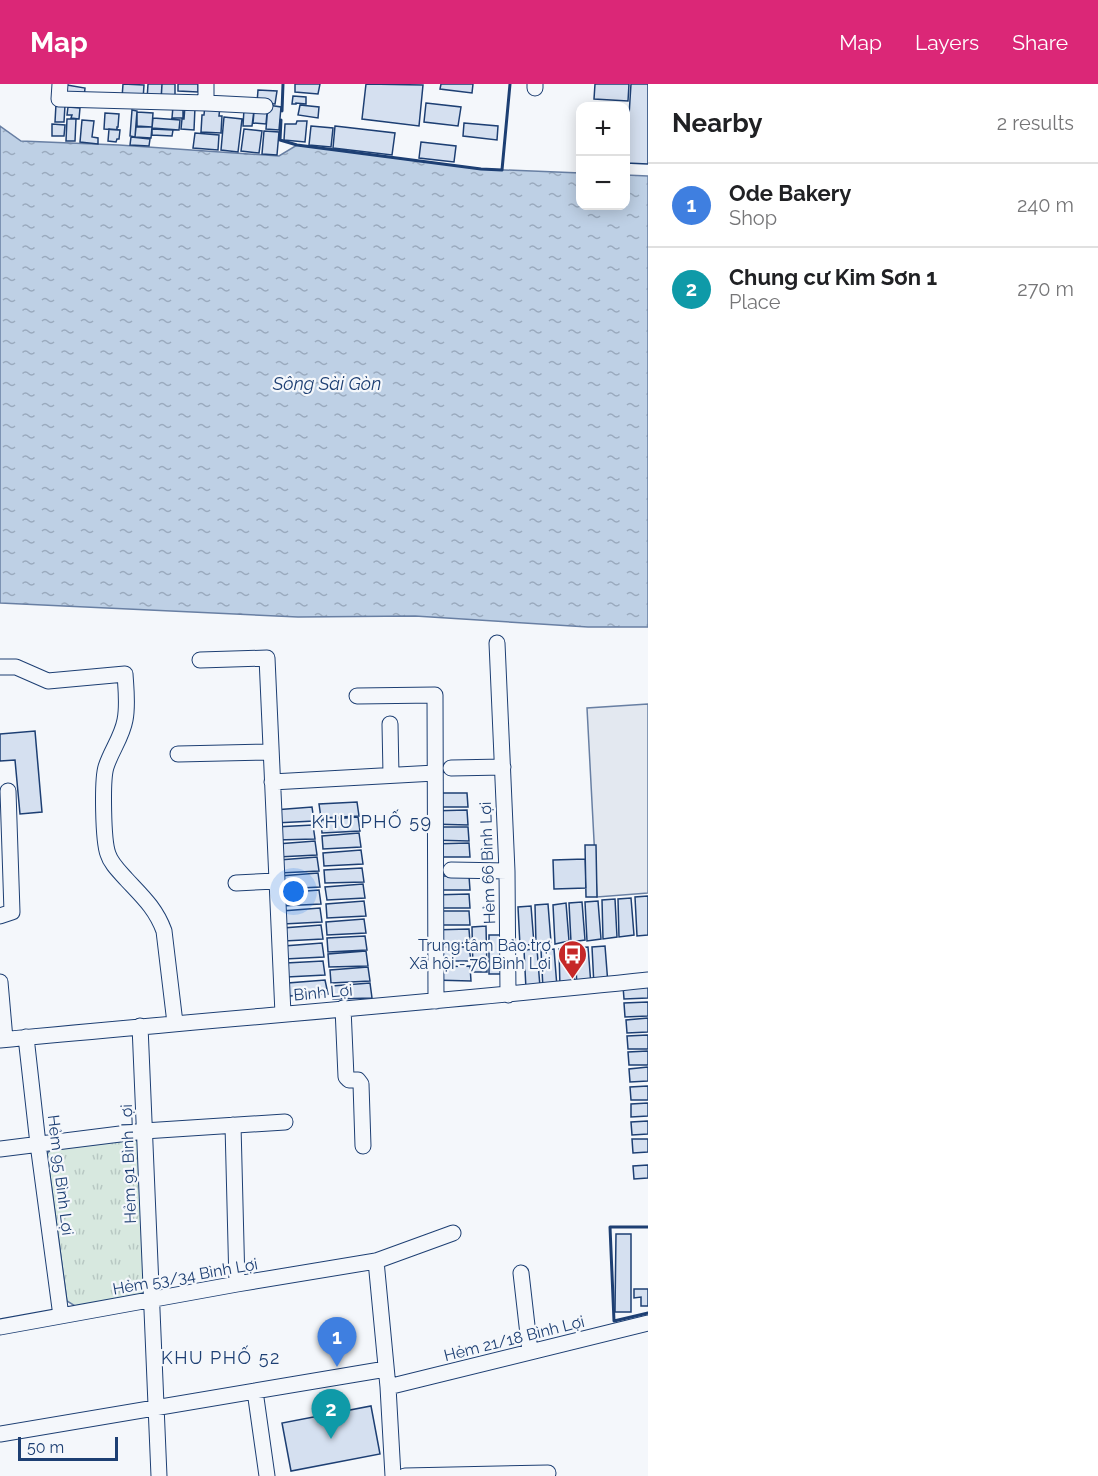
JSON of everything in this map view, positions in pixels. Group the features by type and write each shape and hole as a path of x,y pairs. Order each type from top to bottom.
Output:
{"street":[{"path":"206,84 206,103"},
{"path":"60,92 265,106"},
{"name":"Hẻm 66 Bình Lợi","path":"497,643 507,871 508,995"},
{"path":"200,660 267,658 283,1014"},
{"path":"0,667 16,667 48,681 125,675 126,720 123,732 105,769 103,783 107,853 113,864 152,907 159,918 164,931 175,1023"},
{"path":"357,696 435,695 435,1001"},
{"path":"390,724 391,775"},
{"path":"178,754 270,752"},
{"path":"450,768 503,767"},
{"path":"272,782 435,773"},
{"path":"0,916 12,912 8,791"},
{"path":"451,870 507,871"},
{"path":"236,883 276,881"},
{"name":"Bình Lợi","path":"2,1039 508,995 648,980"},
{"path":"0,982 2,1039"},
{"path":"343,1008 346,1077 348,1080 358,1080 361,1084 363,1146"},
{"name":"Hẻm 91 Bình Lợi","path":"140,1026 159,1476"},
{"name":"Hẻm 95 Bình Lợi","path":"26,1037 61,1316"},
{"path":"0,1149 144,1131 285,1122"},
{"path":"233,1125 237,1284"},
{"name":"Hẻm 53/34 Bình Lợi","path":"0,1327 376,1261 453,1233"},
{"path":"376,1261 388,1388 393,1476"},
{"path":"520,1273 530,1352"},
{"name":"Hẻm 21/18 Bình Lợi","path":"388,1388 648,1323"},
{"path":"0,1434 386,1369"},
{"path":"255,1391 267,1476"},
{"path":"405,1476 548,1473"}],"green space":[{"path":"135,1138 139,1144 146,1289 142,1296 75,1306 67,1301 47,1154 51,1149"}],"shaded area":[{"path":"648,704 648,893 597,897 587,708"}],"water":[{"name":"Sông Sài Gòn","path":"0,126 21,141 279,156 297,145 481,169 576,173 576,210 630,210 630,175 648,176 648,627 588,627 415,616 298,617 0,603"}],"building":[{"path":"123,84 144,85 143,100 122,98"},
{"path":"148,84 162,84 161,101 147,100"},
{"path":"162,84 175,84 175,100 161,100"},
{"path":"178,84 198,84 198,92 178,91"},
{"path":"295,84 320,84 318,94 295,92"},
{"path":"366,84 423,85 419,126 362,119"},
{"path":"441,84 473,84 472,93 440,89"},
{"path":"595,84 629,84 628,101 594,99"},
{"path":"631,84 648,84 648,164 630,163"},
{"path":"67,85 85,88 84,98 66,96"},
{"path":"258,90 277,91 275,104 257,103"},
{"path":"293,96 306,97 306,104 292,104"},
{"path":"426,103 461,107 458,126 424,122"},
{"path":"56,104 65,105 64,122 55,122"},
{"path":"205,105 220,106 221,133 201,132"},
{"path":"268,105 281,107 279,130 266,129"},
{"path":"300,105 319,107 318,118 298,115"},
{"path":"173,106 183,106 183,118 172,118"},
{"path":"185,106 195,107 194,130 181,129"},
{"path":"68,107 80,108 79,119 67,115"},
{"path":"244,109 254,110 252,126 243,126"},
{"path":"132,110 137,111 135,137 130,136"},
{"path":"137,112 153,113 152,127 137,126"},
{"path":"254,112 267,113 266,124 253,123"},
{"path":"105,113 119,114 117,130 104,129"},
{"path":"224,117 242,119 238,152 221,150"},
{"path":"153,118 180,120 179,130 152,128"},
{"path":"67,119 76,119 75,141 66,141"},
{"path":"82,120 94,121 92,137 98,138 98,144 80,142"},
{"path":"297,121 307,121 305,142 284,140 285,124 296,124"},
{"path":"464,123 498,126 497,140 463,136"},
{"path":"52,124 65,125 64,136 52,136"},
{"path":"311,126 333,128 331,147 309,145"},
{"path":"335,126 395,133 392,155 333,148"},
{"path":"136,127 152,127 151,138 135,137"},
{"path":"109,129 120,130 119,139 116,142 108,141"},
{"path":"152,129 173,130 172,136 152,135"},
{"path":"244,129 262,131 259,153 241,151"},
{"path":"264,131 279,132 277,155 262,154"},
{"path":"195,133 219,135 218,150 193,148"},
{"path":"131,137 150,139 149,146 130,145"},
{"path":"421,142 456,146 454,162 419,158"},
{"path":"35,731 42,812 20,814 15,760 0,761 0,734"},
{"path":"429,793 467,793 468,807 430,807"},
{"path":"357,802 359,816 321,818 319,804"},
{"path":"312,807 314,821 275,823 274,810"},
{"path":"467,810 468,825 430,824 429,811"},
{"path":"358,817 360,831 322,833 321,820"},
{"path":"313,825 315,839 276,840 275,827"},
{"path":"430,827 468,827 469,841 430,840"},
{"path":"359,833 361,847 323,849 322,836"},
{"path":"315,841 317,855 278,857 277,844"},
{"path":"469,843 470,857 431,857 431,844"},
{"path":"585,845 596,845 597,897 586,897"},
{"path":"361,850 363,864 324,866 323,853"},
{"path":"317,857 319,871 280,873 279,860"},
{"path":"585,859 586,888 554,889 553,860"},
{"path":"362,868 364,882 325,883 324,870"},
{"path":"318,873 320,887 281,889 280,876"},
{"path":"431,876 469,876 470,890 432,890"},
{"path":"363,884 365,898 327,900 325,887"},
{"path":"319,890 321,904 282,906 281,893"},
{"path":"469,894 470,908 431,908 431,895"},
{"path":"648,896 648,935 637,936 635,897"},
{"path":"631,898 634,935 619,937 618,899"},
{"path":"615,899 617,937 603,939 602,900"},
{"path":"364,901 366,916 327,918 326,904"},
{"path":"598,901 601,939 587,941 585,902"},
{"path":"582,902 585,940 571,942 569,903"},
{"path":"566,903 569,941 555,944 553,905"},
{"path":"548,904 551,942 536,944 535,905"},
{"path":"531,906 534,944 520,946 518,907"},
{"path":"320,908 322,922 283,924 282,911"},
{"path":"432,911 469,911 470,925 432,925"},
{"path":"364,919 366,933 327,935 326,922"},
{"path":"321,925 323,939 284,941 283,928"},
{"path":"486,926 487,972 473,972 472,927"},
{"path":"469,929 470,943 431,943 431,930"},
{"path":"489,935 502,935 502,974 489,974"},
{"path":"365,936 367,950 328,952 327,938"},
{"path":"322,943 324,957 285,959 284,946"},
{"path":"605,946 608,984 594,986 592,947"},
{"path":"432,947 469,947 471,961 432,961"},
{"path":"588,947 591,985 577,987 575,948"},
{"path":"572,948 575,986 560,988 559,949"},
{"path":"537,949 540,987 526,989 524,950"},
{"path":"554,949 557,987 543,989 541,950"},
{"path":"366,951 368,966 329,967 328,954"},
{"path":"323,961 325,975 287,977 286,963"},
{"path":"470,966 471,981 433,980 433,967"},
{"path":"368,967 370,981 331,983 330,970"},
{"path":"325,980 328,994 289,996 288,983"},
{"path":"370,983 372,998 333,999 332,986"},
{"path":"648,984 648,998 624,999 623,986"},
{"path":"648,1002 648,1016 625,1017 624,1003"},
{"path":"648,1018 648,1032 627,1033 626,1020"},
{"path":"648,1035 648,1049 628,1049 627,1036"},
{"path":"648,1051 648,1065 629,1065 628,1052"},
{"path":"648,1067 648,1081 630,1082 629,1069"},
{"path":"648,1086 648,1100 631,1100 630,1087"},
{"path":"648,1103 648,1116 631,1117 631,1104"},
{"path":"648,1121 648,1134 632,1135 631,1122"},
{"path":"632,1139 648,1139 648,1152 633,1153"},
{"path":"648,1165 648,1178 634,1179 633,1166"},
{"path":"616,1234 631,1234 631,1312 615,1312"},
{"path":"634,1289 648,1289 648,1306 641,1306 641,1297 634,1298"},
{"path":"371,1406 380,1454 291,1471 282,1423"}],"wall":[{"path":"282,111 283,84"},
{"path":"281,120 280,140 297,145 502,170 510,84"},
{"path":"648,1227 610,1227 614,1321 648,1313"}],"place":[{"name":"Trung tâm Bảo trợ Xã hội - 76 Bình Lợi","path":"572,980"},
{"name":"Ode Bakery","path":"337,1367"},
{"name":"Chung cư Kim Sơn 1","path":"331,1439"}],"district":[{"name":"KHU PHỐ 59","path":"372,822"},
{"name":"KHU PHỐ 52","path":"221,1358"}]}
